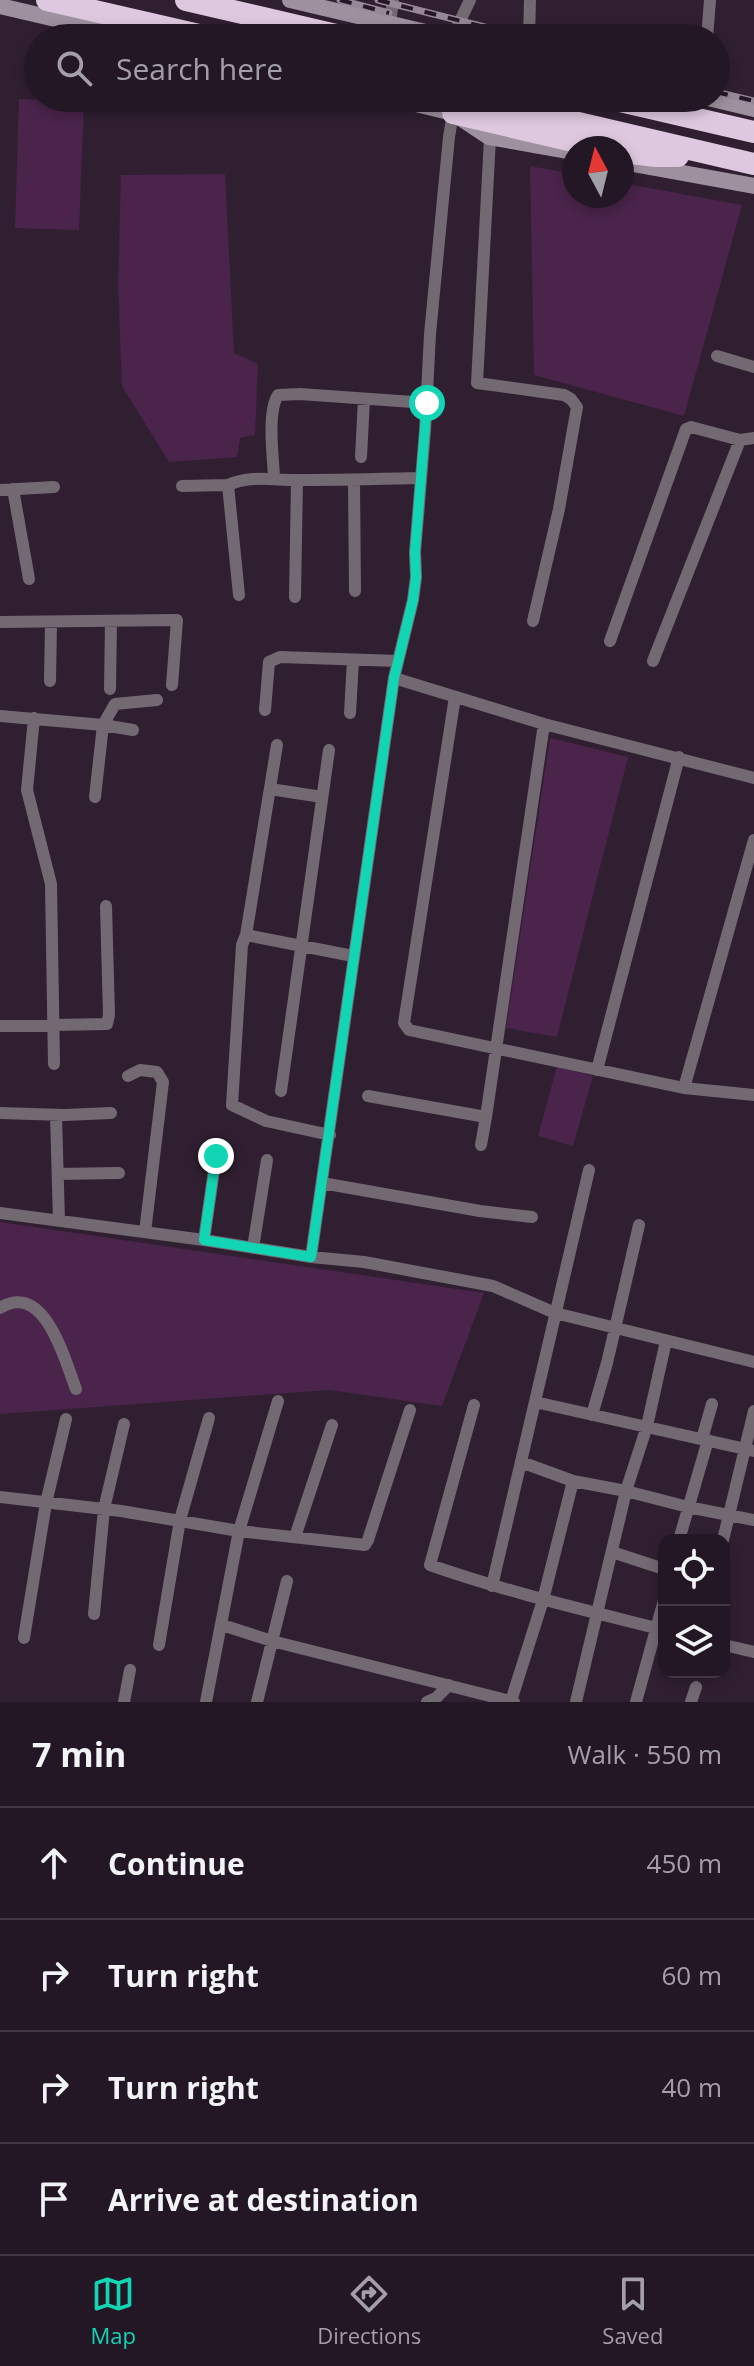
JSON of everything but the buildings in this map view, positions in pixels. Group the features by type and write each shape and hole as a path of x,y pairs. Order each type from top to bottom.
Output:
{"highway":[{"path":"47,0 150,24"},
{"path":"186,0 290,24"},
{"path":"531,112 754,164"},
{"path":"668,112 754,132"},
{"path":"453,113 562,138"},
{"path":"634,153 719,156"}],"street":[{"path":"290,0 390,24 393,0"},
{"path":"459,24 470,0"},
{"path":"529,24 530,0"},
{"path":"708,24 710,0"},
{"path":"0,6 77,24"},
{"path":"730,103 754,109"},
{"path":"449,112 490,138 562,150"},
{"path":"311,1257 394,678 416,577 415,552 430,334 453,113"},
{"path":"490,138 477,383 564,395 577,407 559,509 533,621"},
{"path":"634,164 754,186"},
{"path":"717,356 754,367"},
{"path":"274,477 273,414 274,400 278,395 427,403"},
{"path":"361,457 364,399"},
{"path":"610,641 686,429 691,427 747,439 653,661"},
{"path":"182,486 228,485 238,480 274,477 297,480 421,478"},
{"path":"295,597 297,480"},
{"path":"354,480 355,591"},
{"path":"228,485 239,595"},
{"path":"29,579 6,490 54,487"},
{"path":"0,622 177,620 172,685"},
{"path":"110,689 111,621"},
{"path":"50,681 51,622"},
{"path":"265,710 269,662 273,659 398,661"},
{"path":"350,713 353,660"},
{"path":"394,678 544,724 754,778"},
{"path":"455,697 404,1023 409,1030 684,1088 754,1095"},
{"path":"95,797 103,725 115,704 157,700"},
{"path":"0,716 133,730"},
{"path":"34,718 27,790 51,884 54,1064"},
{"path":"481,1145 544,724"},
{"path":"277,745 242,945 232,1105 266,1121 330,1135"},
{"path":"281,1091 329,750"},
{"path":"597,1070 679,757"},
{"path":"270,789 322,797"},
{"path":"684,1088 754,840"},
{"path":"0,1026 107,1024 106,906"},
{"path":"246,935 353,956"},
{"path":"128,1076 140,1070 157,1072 163,1082 145,1232"},
{"path":"368,1096 486,1117"},
{"path":"0,1113 111,1113"},
{"path":"56,1115 59,1221"},
{"path":"204,1240 216,1156"},
{"path":"253,1248 267,1160"},
{"path":"492,1586 589,1170"},
{"path":"58,1174 119,1173"},
{"path":"322,1183 532,1217"},
{"path":"0,1213 364,1262 493,1286 555,1313 754,1362"},
{"path":"592,1415 639,1225"},
{"path":"0,1308 8,1303 22,1303 36,1308 53,1328 76,1389"},
{"path":"576,1702 626,1491 647,1426 666,1341"},
{"path":"206,1702 239,1531 278,1401"},
{"path":"535,1402 750,1450"},
{"path":"681,1534 712,1404"},
{"path":"474,1405 430,1565 492,1586 658,1628"},
{"path":"0,1497 104,1509 239,1531 365,1545 410,1410"},
{"path":"724,1534 750,1450 754,1411"},
{"path":"159,1645 180,1520 209,1418"},
{"path":"24,1638 46,1503 66,1419"},
{"path":"94,1614 104,1509 124,1424"},
{"path":"295,1537 332,1425"},
{"path":"521,1462 573,1481 754,1520"},
{"path":"222,1625 272,1641 510,1701 543,1600 573,1481"},
{"path":"612,1552 658,1567"},
{"path":"257,1702 287,1581"},
{"path":"636,1702 658,1635"},
{"path":"730,1646 754,1652"},
{"path":"124,1702 130,1670"},
{"path":"427,1702 449,1685"},
{"path":"691,1702 696,1687"}],"shaded area":[{"path":"19,99 24,99 24,112 84,112 79,230 15,228"},
{"path":"530,166 562,172 562,208 634,208 634,185 742,205 684,416 534,375"},
{"path":"225,174 234,353 258,364 255,435 240,438 237,457 169,462 122,386 118,285 121,175"},
{"path":"550,738 628,757 557,1037 506,1028"},
{"path":"557,1066 593,1076 573,1146 538,1136"},
{"path":"0,1222 484,1293 442,1406 329,1390 0,1414"}],"railway":[{"path":"340,0 389,13"},
{"path":"378,0 473,24"},
{"path":"730,95 754,101"}],"route":[{"path":"216,1156 204,1240 311,1257 394,678 413,600 427,403"}]}
